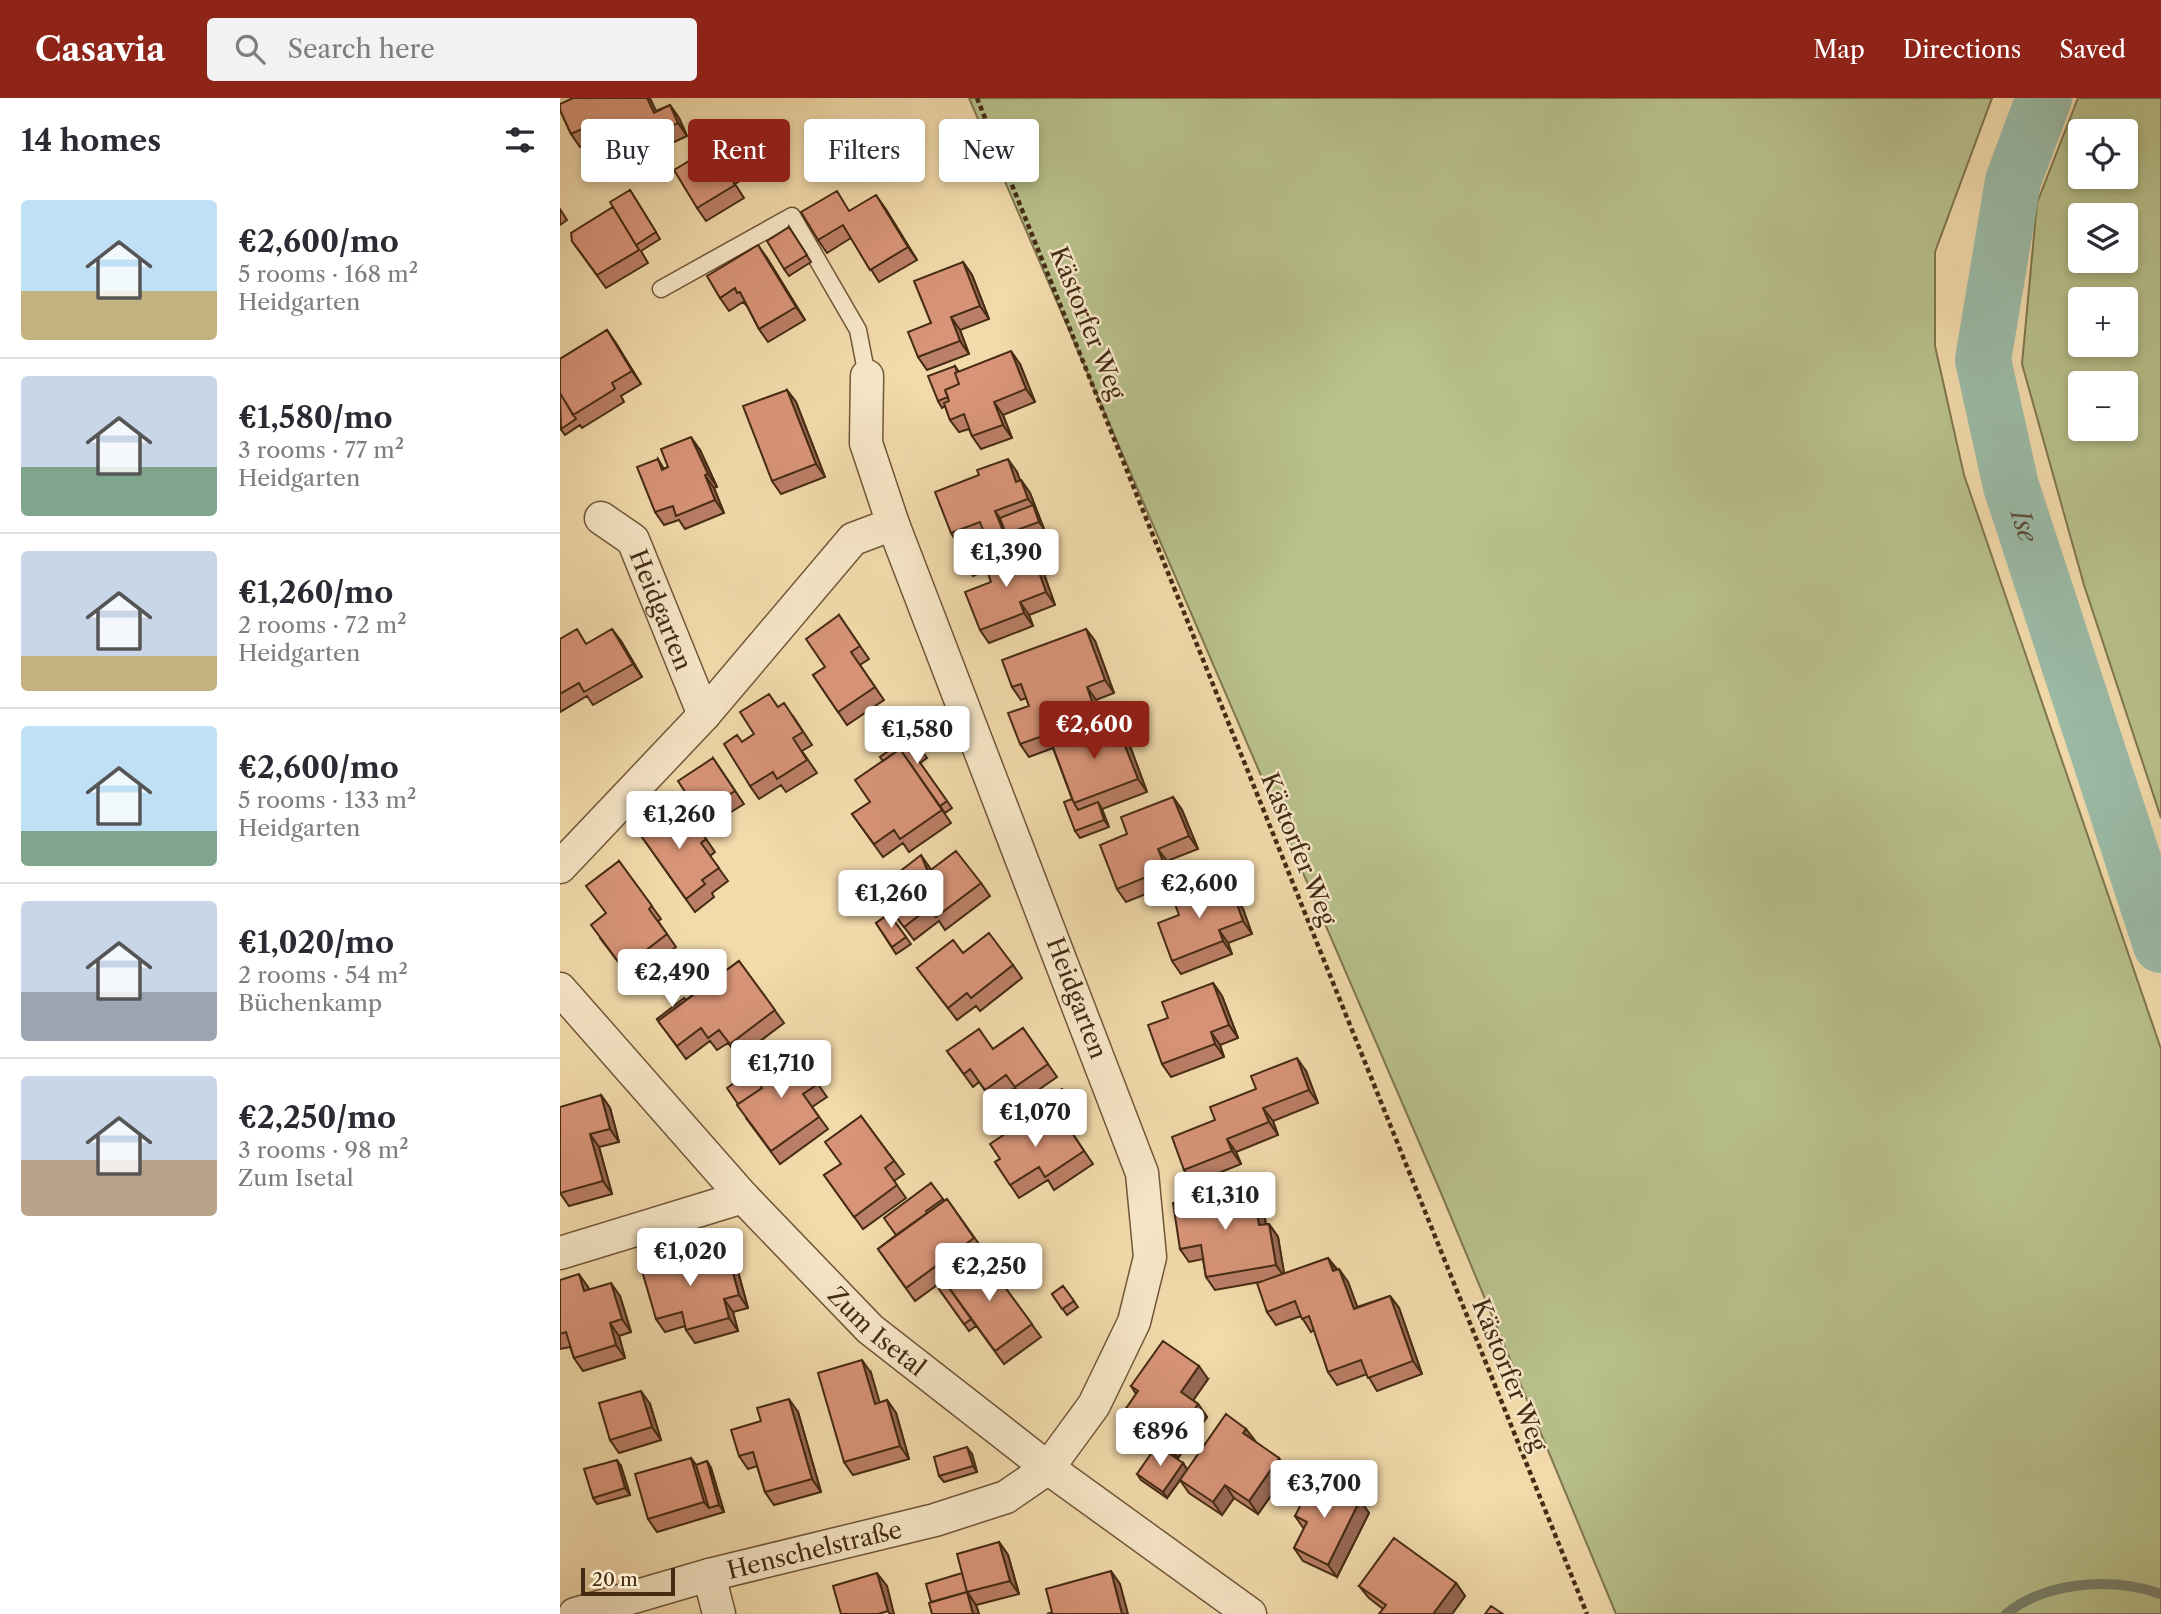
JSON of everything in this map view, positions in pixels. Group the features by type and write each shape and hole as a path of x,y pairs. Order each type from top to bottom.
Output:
{"street":[{"name":"Heidgarten","path":"867,376 866,443 893,524 1142,1173 1150,1257 1134,1322 1094,1405 1048,1468"},
{"name":"Heidgarten","path":"601,518 632,540 704,715"},
{"path":"560,867 704,715 853,539 893,524"},
{"name":"Zum Isetal","path":"560,989 743,1197 870,1329 1048,1468 1243,1611"},
{"path":"560,1253 743,1197"},
{"name":"Henschelstraße","path":"575,1614 709,1575 935,1520 1006,1497 1048,1468"},
{"path":"709,1575 719,1614"}],"lane":[{"path":"661,289 792,216 858,330 867,376"}],"path":[{"name":"Kästorfer Weg","path":"977,98 1587,1614"}],"green space":[{"path":"969,98 1992,98 1935,252 1935,346 1964,475 2161,1049 2161,1614 1616,1614 1441,1193 1005,182 1039,182 1039,119 978,119"},
{"path":"2078,98 2161,98 2161,818 2084,585 2022,364 2037,203 2068,124 2068,189 2138,189 2138,119 2070,119"}],"building":[{"path":"573,98 647,98 654,113 670,105 678,123 674,125 674,119 581,119 581,129 571,134 560,104"},
{"path":"688,162 688,182 733,182 735,185 697,208 674,170"},
{"path":"630,190 656,232 636,245 610,202"},
{"path":"837,191 849,211 876,195 908,247 870,270 843,225 818,240 801,212"},
{"path":"613,207 639,250 597,275 572,241 571,233"},
{"path":"789,227 807,255 784,269 767,241"},
{"path":"758,245 796,307 759,329 740,292 737,293 735,288 720,298 707,276"},
{"path":"963,262 980,306 951,317 960,341 918,357 908,332 931,323 914,281"},
{"path":"607,330 632,371 612,383 615,389 573,415 560,393 560,359"},
{"path":"1011,351 1026,389 994,402 1003,425 972,436 964,414 950,420 944,403 949,401 945,390 959,384 955,373"},
{"path":"955,366 959,384 945,390 948,397 938,401 928,376"},
{"path":"787,390 816,464 772,481 743,406"},
{"path":"560,396 576,419 561,429"},
{"path":"691,437 708,474 705,475 715,500 676,516 673,506 655,512 637,467 658,459 662,470 668,467 661,449"},
{"path":"1008,459 1016,482 1021,480 1028,499 995,511 1004,533 999,535 1004,547 964,563 956,541 983,530 980,522 951,533 935,492 979,475 977,470"},
{"path":"1033,505 1039,522 1006,534 1000,518"},
{"path":"1030,547 1046,592 1020,602 1024,613 980,630 965,592 991,582 985,564"},
{"path":"839,615 860,646 851,652 875,687 838,712 813,675 825,667 806,639"},
{"path":"577,629 586,644 612,629 633,664 584,692 579,683 560,694 560,639"},
{"path":"1086,629 1105,680 1087,687 1096,713 1082,718 1078,707 1052,718 1057,731 1020,744 1008,713 1029,706 1021,684 1012,687 1002,660"},
{"path":"769,694 778,707 784,703 803,732 793,738 807,760 777,779 773,772 750,786 724,744 737,735 742,742 754,734 740,712"},
{"path":"1114,718 1138,779 1074,803 1051,742"},
{"path":"911,735 922,752 916,757 947,801 940,806 900,749 883,761 880,757"},
{"path":"900,749 942,810 900,839 894,830 874,844 852,814 870,802 855,780"},
{"path":"713,758 735,791 699,813 678,781"},
{"path":"1173,797 1189,836 1158,849 1166,869 1117,889 1100,845 1127,834 1121,817"},
{"path":"1072,799 1078,810 1098,802 1104,820 1075,831 1064,802"},
{"path":"670,807 692,835 700,830 706,839 701,843 719,868 702,880 705,884 686,899 637,830"},
{"path":"956,851 981,883 936,917 929,908 904,927 876,890 921,855 928,872"},
{"path":"619,861 652,906 649,909 667,934 623,968 591,925 606,913 586,886"},
{"path":"1220,880 1228,899 1234,896 1243,921 1219,930 1223,941 1172,961 1158,923 1179,915 1173,899"},
{"path":"889,914 906,937 892,947 876,923"},
{"path":"989,933 1013,965 971,998 967,993 948,1008 917,968 953,940 963,953"},
{"path":"739,961 775,1010 730,1044 719,1030 708,1038 701,1028 677,1046 658,1021"},
{"path":"1213,983 1229,1025 1211,1032 1215,1044 1162,1064 1148,1025 1168,1018 1162,1002"},
{"path":"684,998 686,1000 658,1021 657,1019"},
{"path":"1023,1028 1048,1064 1015,1087 1006,1075 985,1090 970,1069 964,1074 947,1051 979,1029 993,1049"},
{"path":"791,1047 818,1084 803,1094 819,1117 771,1151 737,1105 762,1088 752,1074"},
{"path":"1297,1058 1309,1090 1263,1108 1269,1122 1227,1139 1232,1151 1184,1170 1172,1137 1215,1120 1210,1107 1256,1089 1251,1076"},
{"path":"758,1066 760,1069 752,1074 762,1088 738,1104 727,1088"},
{"path":"1062,1089 1071,1101 1052,1113 1043,1101"},
{"path":"601,1095 610,1129 590,1134 603,1181 560,1193 560,1107"},
{"path":"1033,1115 1040,1132 1062,1118 1084,1151 1045,1177 1039,1167 1010,1185 995,1162 1000,1159 990,1144"},
{"path":"861,1116 894,1161 885,1168 897,1185 854,1217 824,1175 841,1164 825,1142"},
{"path":"931,1183 943,1199 896,1235 884,1218"},
{"path":"1253,1189 1259,1225 1269,1224 1276,1265 1206,1277 1201,1245 1180,1249 1173,1203"},
{"path":"947,1199 974,1238 906,1288 878,1249"},
{"path":"693,1250 697,1264 728,1255 739,1295 724,1299 729,1318 686,1330 682,1312 656,1319 640,1264"},
{"path":"982,1256 1032,1324 995,1351 945,1282"},
{"path":"1328,1258 1333,1271 1339,1269 1354,1309 1390,1296 1413,1361 1368,1378 1361,1360 1328,1372 1309,1316 1302,1319 1295,1301 1267,1312 1257,1283"},
{"path":"579,1274 584,1291 611,1283 622,1319 610,1323 616,1345 574,1358 566,1332 560,1334 560,1280"},
{"path":"946,1284 971,1319 964,1324 939,1289"},
{"path":"1063,1286 1074,1301 1062,1309 1052,1294"},
{"path":"1163,1341 1199,1366 1181,1392 1198,1404 1169,1446 1123,1413 1138,1391 1131,1386"},
{"path":"862,1360 875,1404 887,1400 900,1446 844,1462 818,1373"},
{"path":"641,1391 652,1427 610,1440 599,1403"},
{"path":"789,1399 812,1479 765,1492 753,1452 739,1456 731,1430 761,1421 757,1408"},
{"path":"1226,1414 1246,1429 1243,1433 1279,1458 1249,1501 1225,1485 1213,1502 1180,1480"},
{"path":"1157,1445 1183,1463 1163,1492 1137,1474"},
{"path":"967,1447 973,1466 939,1476 934,1457"},
{"path":"691,1458 704,1502 648,1519 635,1474"},
{"path":"617,1460 625,1488 593,1498 584,1469"},
{"path":"707,1461 719,1505 709,1508 696,1465"},
{"path":"1314,1478 1360,1500 1328,1565 1294,1548 1307,1522 1295,1516"},
{"path":"1394,1538 1456,1583 1433,1614 1379,1614 1386,1605 1359,1586"},
{"path":"999,1542 1010,1581 967,1592 957,1554"},
{"path":"1111,1571 1122,1614 1047,1614 1052,1612 1046,1589"},
{"path":"877,1573 888,1611 878,1614 841,1614 833,1586"},
{"path":"962,1573 967,1592 931,1602 926,1584"},
{"path":"967,1592 973,1614 932,1614 929,1603"},
{"path":"1491,1606 1503,1614 1485,1614"}],"waterway":[{"name":"Ise","path":"2044,98 2013,181 1983,360 2011,486 2161,945"},
{"path":"2006,1614 2040,1595 2080,1585 2122,1585 2161,1594"}]}
